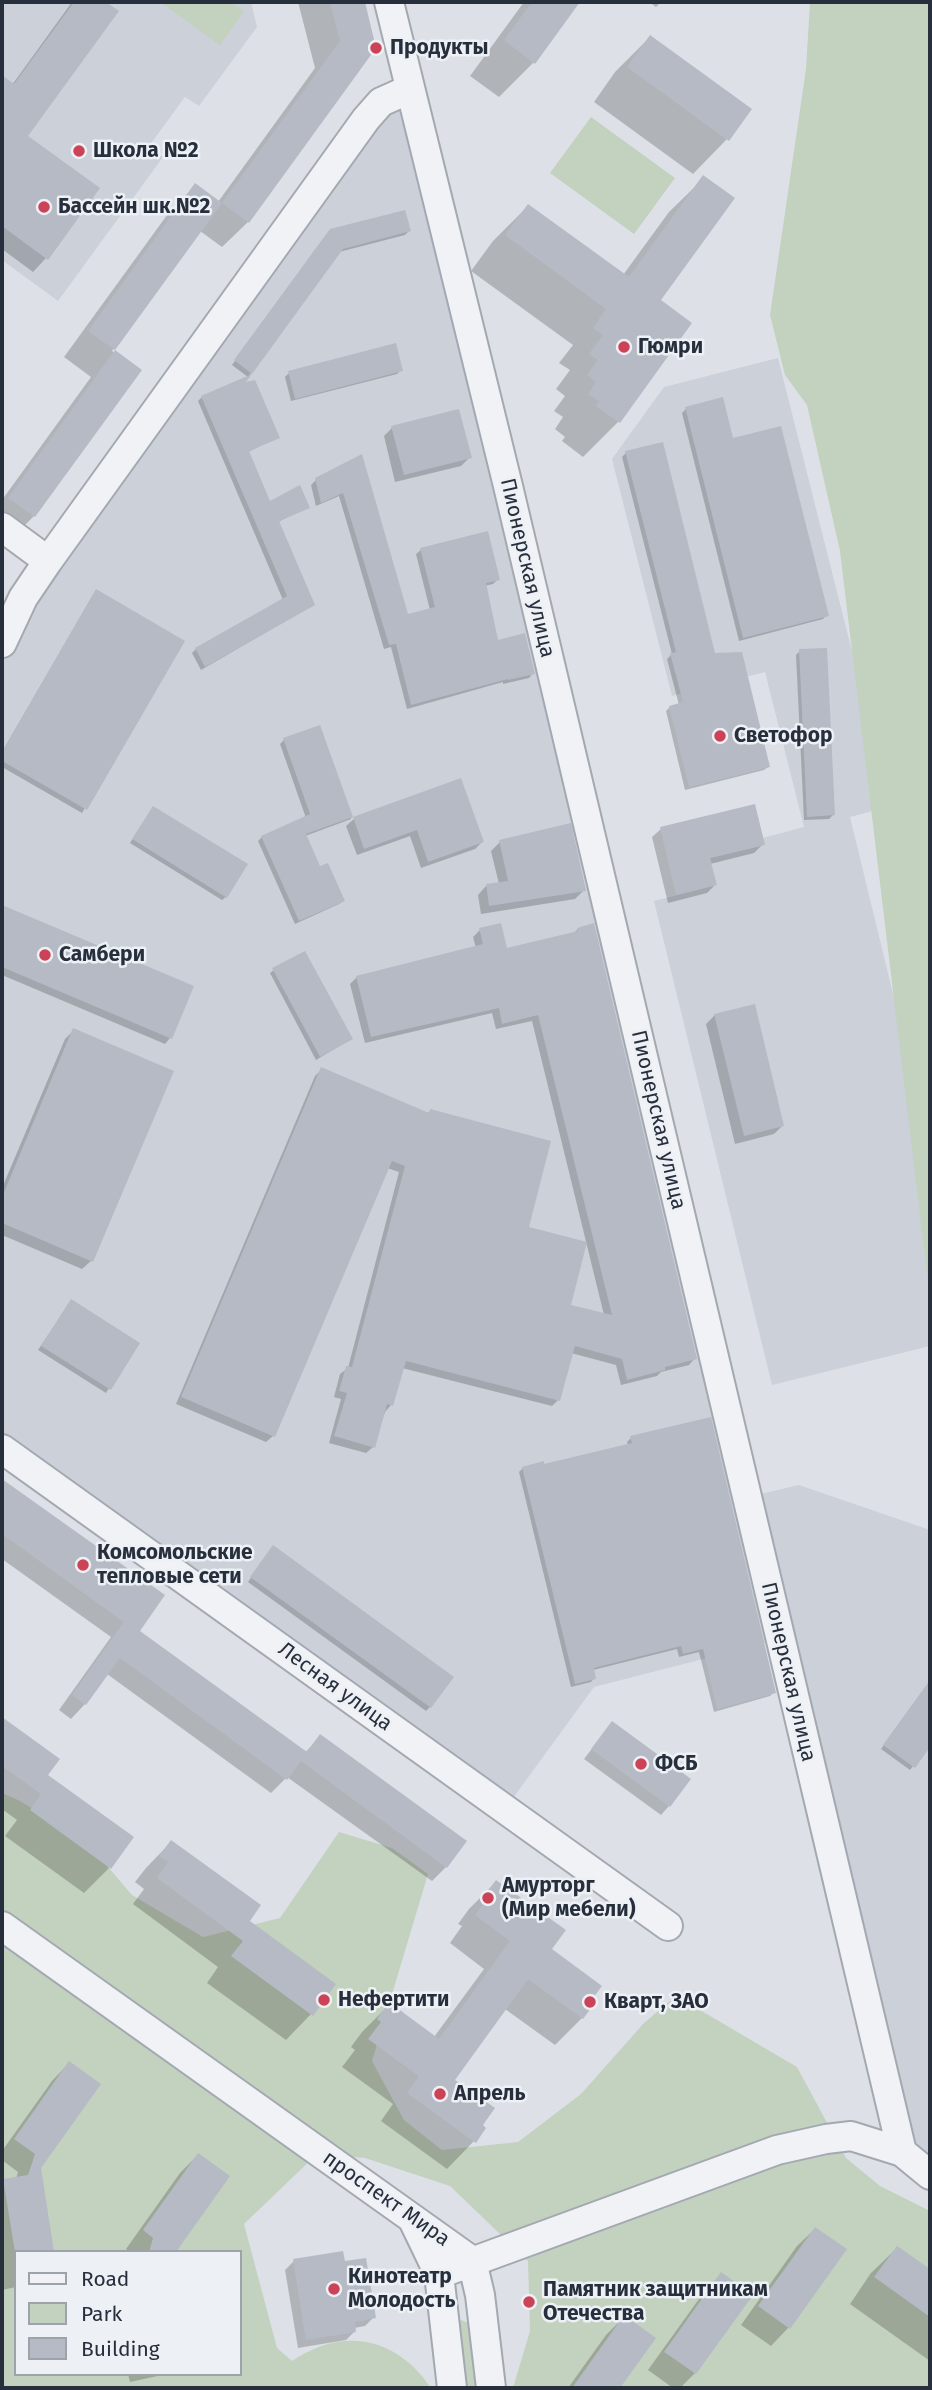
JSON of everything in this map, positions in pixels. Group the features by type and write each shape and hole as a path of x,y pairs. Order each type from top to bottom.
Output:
{"street":[{"name":"Пионерская улица","path":"388,2 508,486 902,2152"},
{"path":"2,643 23,598 48,561 366,119 382,102 410,89"},
{"path":"2,527 48,561"},
{"name":"Лесная улица","path":"2,1449 668,1926"},
{"name":"проспект Мира","path":"2,1926 472,2261 777,2150 826,2139 851,2136 902,2152 930,2175"},
{"path":"411,2218 439,2274 452,2388"},
{"path":"439,2274 472,2261 480,2295 491,2388"}],"shaded area":[{"name":"Школа №2","path":"2,2 251,2 257,27 199,106 185,97 149,146 163,157 58,301 2,260"},
{"path":"403,90 748,1497 799,1485 930,1530 930,2175 902,2152 781,1639 594,1687 505,1809 2,1449 2,643"},
{"path":"778,358 891,806 850,817 930,1146 930,1346 772,1385 654,901 717,885 710,858 764,845 763,838 804,827 765,672 672,696 612,459 664,387"}],"green space":[{"path":"160,2 231,2 244,11 220,45"},
{"path":"810,2 930,2 930,1298 840,551 807,405 785,375 770,315 806,69"},
{"path":"591,117 675,178 634,234 550,173"},
{"path":"2,1793 84,1839 132,1895 203,1937 280,1918 339,1832 392,1848 428,1874 372,2061 404,2120 442,2150 518,2142 581,2094 644,2023 670,2001 700,2010 797,2067 846,2158 880,2186 930,2211 930,2388 513,2388 530,2331 528,2261 450,2186 365,2158 317,2154 244,2224 277,2348 292,2361 330,2343 368,2342 402,2357 431,2388 2,2388"},
{"path":"461,2320 469,2323 478,2388 461,2388 457,2322"}],"building":[{"path":"74,2 106,2 119,11 28,136 100,188 48,260 2,226 2,75 14,84"},
{"path":"330,2 365,2 376,48 249,223 222,203 340,41"},
{"path":"532,2 580,2 535,64 504,40"},
{"path":"650,35 752,109 729,141 627,67"},
{"path":"703,175 735,198 661,300 692,323 620,423 596,406 599,401 588,394 596,382 587,375 598,360 589,354 603,335 593,328 606,309 505,235 528,204 629,277"},
{"path":"195,183 222,203 115,350 88,331"},
{"path":"405,210 411,231 343,249 252,374 234,360 330,229"},
{"path":"396,343 403,371 295,399 288,371"},
{"path":"115,350 142,370 35,517 8,498"},
{"path":"252,374 246,382 255,380 280,438 249,451 270,501 300,485 310,508 279,521 315,605 205,667 195,648 287,596 201,396"},
{"path":"723,397 733,438 781,426 829,616 743,638 685,407"},
{"path":"459,409 472,458 404,475 391,426"},
{"path":"663,442 715,653 742,652 770,767 689,787 669,706 683,702 670,653 676,652 625,451"},
{"path":"362,454 408,614 435,607 420,548 488,531 500,580 486,583 498,640 525,633 535,674 411,705 396,644 389,645 343,493 321,503 315,478"},
{"path":"96,589 185,641 87,810 2,761 2,752"},
{"path":"827,648 835,815 807,817 799,649"},
{"path":"320,725 353,817 306,834 320,866 328,863 345,901 299,921 261,836 310,814 283,738"},
{"path":"461,778 484,842 428,862 417,830 364,849 353,817"},
{"path":"755,804 765,845 710,858 717,885 676,895 660,827"},
{"path":"153,806 248,864 227,898 132,839"},
{"path":"571,823 586,891 489,906 486,884 508,881 499,840"},
{"path":"2,905 194,986 172,1039 2,967"},
{"path":"501,923 507,948 578,931 577,928 594,923 697,1359 627,1380 622,1359 575,1346 560,1401 406,1361 393,1406 387,1404 375,1448 334,1436 347,1393 339,1391 346,1366 352,1367 405,1166 392,1161 275,1437 181,1397 321,1067 429,1113 430,1109 551,1141 529,1227 587,1242 571,1305 612,1315 538,1015 502,1024 499,1008 371,1037 356,976 483,944 479,928"},
{"path":"305,951 353,1039 320,1057 272,968"},
{"path":"755,1004 784,1126 744,1136 714,1014"},
{"path":"73,1028 174,1071 93,1262 2,1223 2,1197"},
{"path":"71,1299 140,1343 111,1390 41,1346"},
{"path":"711,1417 776,1693 717,1709 703,1649 683,1654 681,1646 594,1668 596,1679 575,1684 522,1467 632,1443 630,1436"},
{"path":"2,1479 165,1595 140,1631 307,1752 320,1734 467,1841 447,1868 301,1761 287,1780 120,1658 86,1705 72,1695 124,1622 2,1534"},
{"path":"273,1545 454,1677 431,1708 250,1577"},
{"path":"930,1680 930,1747 915,1768 883,1745"},
{"path":"2,1717 60,1759 48,1775 134,1837 111,1869 30,1810 41,1794 2,1766"},
{"name":"ФСБ","path":"612,1721 691,1779 670,1807 591,1749"},
{"path":"171,1840 261,1905 250,1921 336,1984 313,2016 231,1956 243,1941 157,1878 168,1862 159,1856"},
{"path":"496,1880 566,1930 552,1949 602,1986 590,2002 594,2004 583,2019 528,1979 455,2080 495,2108 483,2125 486,2128 476,2143 407,2093 419,2076 368,2039 381,2022 377,2019 389,2002 439,2039 510,1941 475,1915 488,1898 484,1896"},
{"path":"69,2061 101,2084 41,2168 54,2250 15,2250 3,2179 28,2175 35,2154 14,2139"},
{"path":"198,2153 230,2176 177,2250 150,2250 153,2238 143,2230"},
{"path":"815,2227 847,2249 790,2329 758,2306"},
{"path":"897,2246 930,2269 930,2317 874,2277"},
{"name":"Кинотеатр Молодость","path":"343,2251 345,2261 366,2258 376,2318 355,2322 356,2332 306,2340 293,2259"},
{"path":"721,2272 753,2295 696,2374 664,2352"},
{"path":"624,2315 656,2338 620,2388 572,2388"}],"place":[{"name":"Продукты","path":"376,48"},
{"name":"Школа №2","path":"79,151"},
{"name":"Бассейн шк.№2","path":"44,207"},
{"name":"Гюмри","path":"624,347"},
{"name":"Светофор","path":"720,736"},
{"name":"Самбери","path":"45,955"},
{"name":"Комсомольские тепловые сети","path":"83,1565"},
{"name":"ФСБ","path":"641,1764"},
{"name":"Амурторг (Мир мебели)","path":"488,1898"},
{"name":"Нефертити","path":"324,2000"},
{"name":"Кварт, ЗАО","path":"590,2002"},
{"name":"Апрель","path":"440,2094"},
{"name":"Кинотеатр Молодость","path":"334,2289"},
{"name":"Памятник защитникам Отечества","path":"529,2302"}]}
